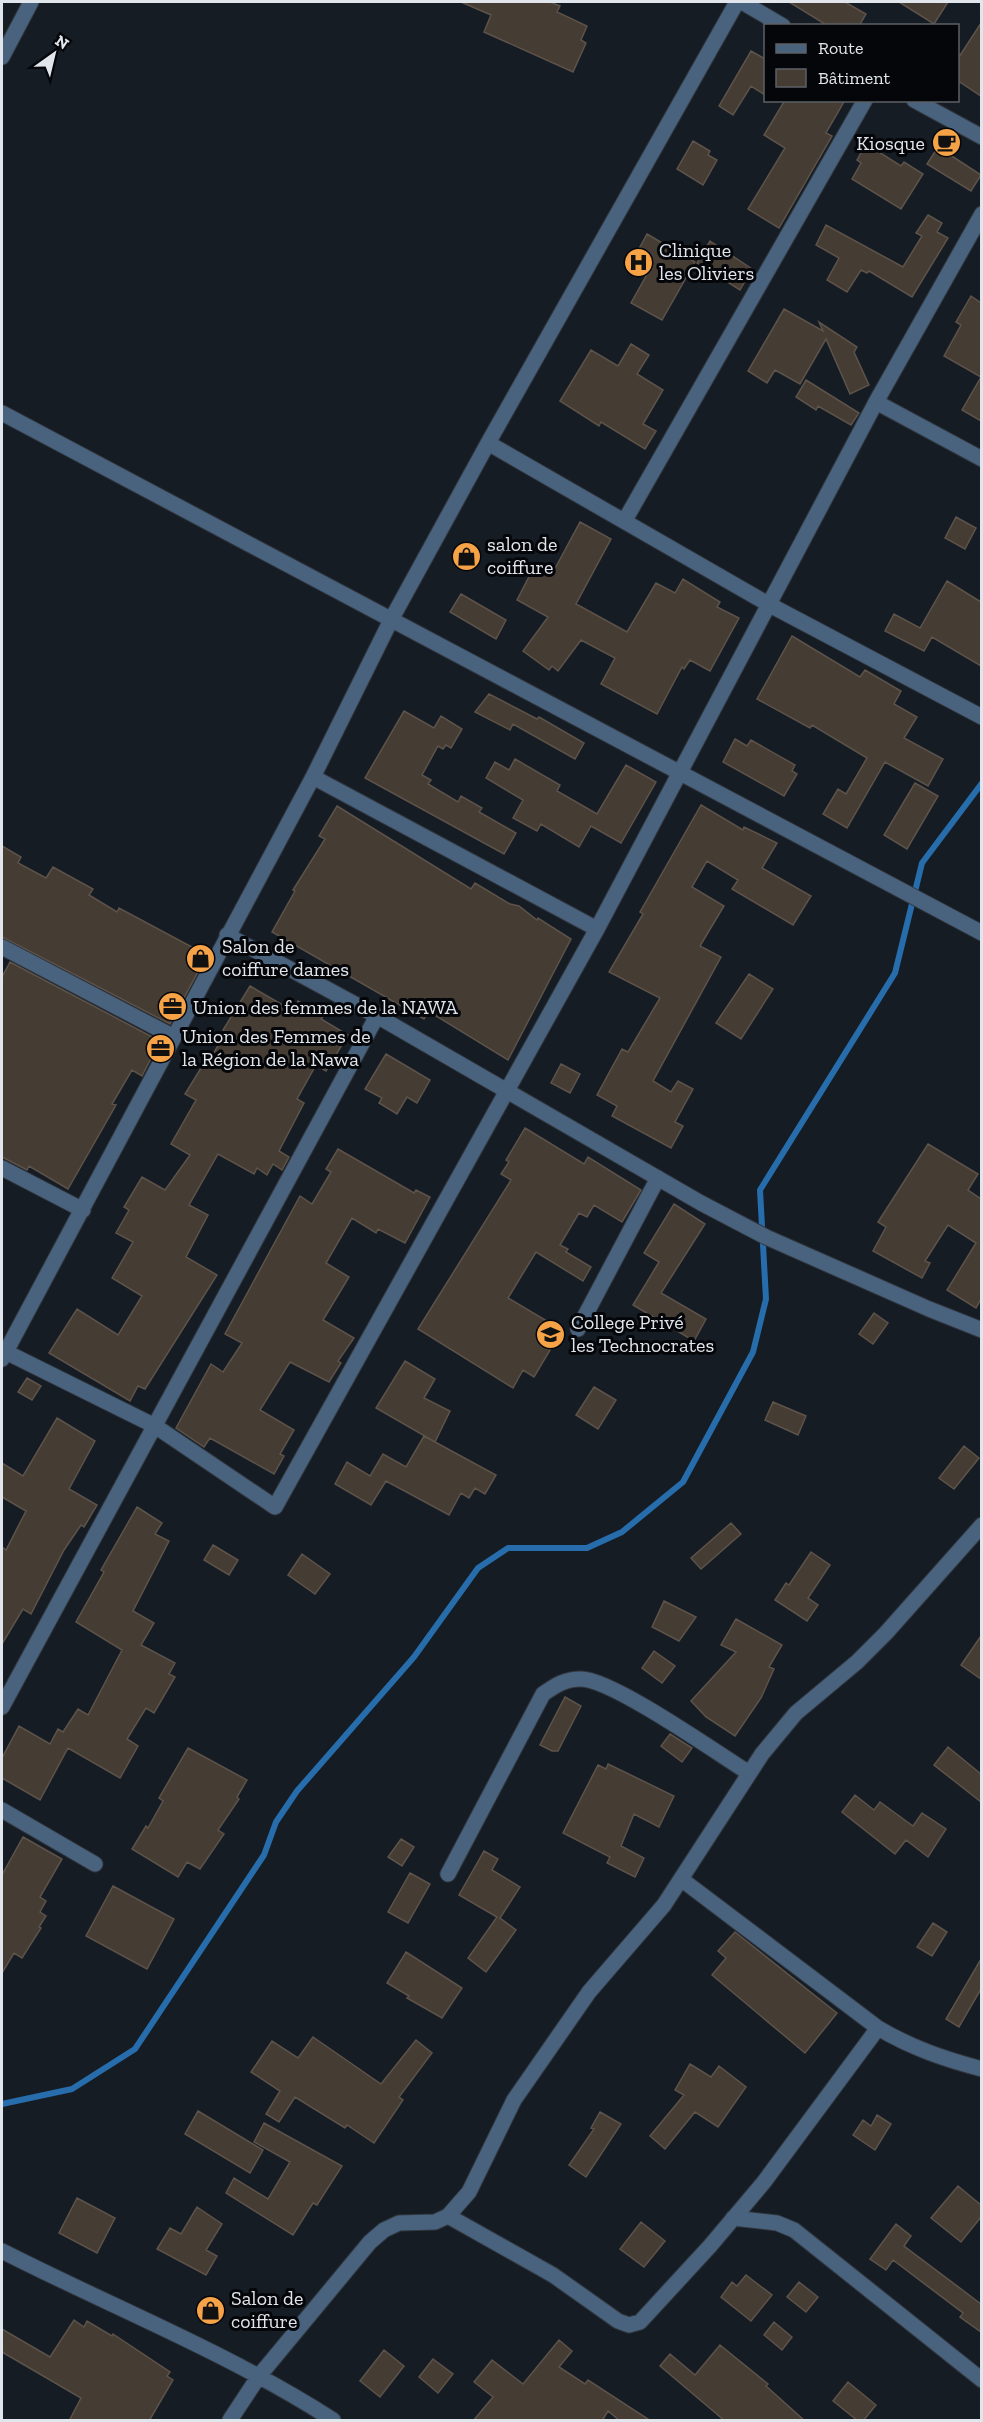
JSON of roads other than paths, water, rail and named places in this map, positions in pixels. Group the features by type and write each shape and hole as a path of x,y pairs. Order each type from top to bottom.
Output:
{"street":[{"path":"2,57 31,2"},
{"path":"737,2 488,443 392,620 313,777 227,935 83,1210 3,1354 155,1426 275,1507 597,929 876,402 981,214"},
{"path":"742,2 780,24"},
{"path":"625,520 864,102"},
{"path":"918,102 981,137"},
{"path":"876,402 981,459"},
{"path":"2,413 981,933"},
{"path":"488,443 768,604 981,717"},
{"path":"313,777 597,929"},
{"path":"227,935 377,1016 658,1178 766,1237 929,1310 981,1330"},
{"path":"2,947 174,1037"},
{"path":"2,1707 377,1016"},
{"path":"2,1168 83,1210"},
{"path":"578,1329 658,1178"},
{"path":"230,2421 259,2376 370,2242 384,2230 399,2223 435,2222 448,2216 469,2192 521,2090 589,1992 664,1905 749,1773 796,1713 857,1662 886,1634 981,1525"},
{"path":"448,1874 543,1694 563,1681 583,1679 616,1690 749,1773"},
{"path":"2,1810 95,1864"},
{"path":"681,1879 878,2028 908,2046 981,2069"},
{"path":"448,2216 553,2275 618,2321 629,2325 640,2322 764,2182 878,2028"},
{"path":"733,2218 777,2223 794,2230 981,2380"},
{"path":"2,2251 259,2376 333,2421"}],"waterway":[{"path":"2,2104 72,2089 135,2049 264,1855 276,1822 297,1791 414,1657 478,1568 508,1548 587,1548 622,1532 683,1482 753,1352 766,1299 760,1190 895,973 922,863 982,783"}],"place":[{"name":"Kiosque","path":"946,143"},
{"name":"Clinique les Oliviers","path":"638,262"},
{"name":"salon de coiffure","path":"466,556"},
{"name":"Salon de coiffure dames","path":"201,958"},
{"name":"Union des femmes de la NAWA","path":"172,1007"},
{"name":"Union des Femmes de la Région de la Nawa","path":"161,1048"},
{"name":"College Privé les Technocrates","path":"550,1334"},
{"name":"Salon de coiffure","path":"210,2310"}]}
